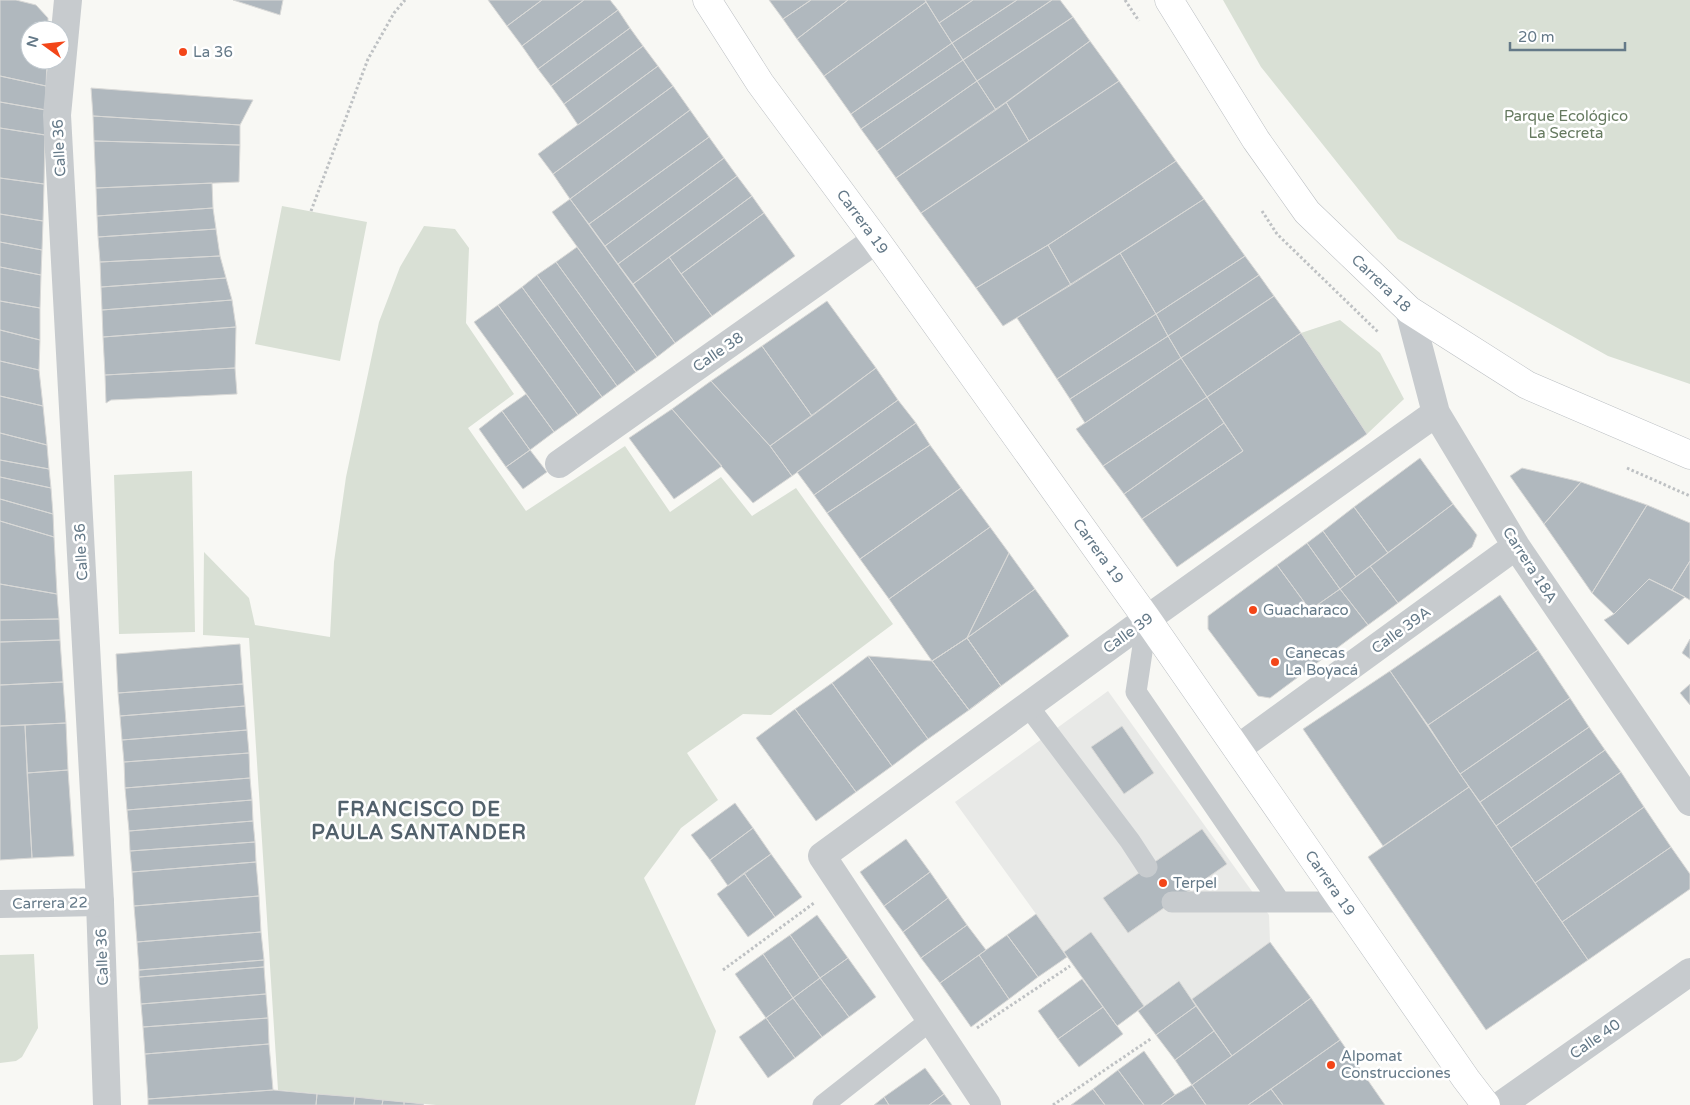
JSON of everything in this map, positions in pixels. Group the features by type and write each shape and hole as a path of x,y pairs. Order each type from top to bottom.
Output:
{"main road":[{"name":"Carrera 19","path":"707,0 760,83 876,240 1147,619 1466,1079 1486,1105"},
{"name":"Carrera 18","path":"1169,0 1256,140 1307,212 1409,310 1528,385 1690,456"}],"street":[{"name":"Calle 36","path":"68,0 57,115 100,902 106,1105"},
{"name":"Calle 38","path":"559,464 876,240"},
{"name":"Carrera 18A","path":"1409,310 1436,414 1516,546 1690,802"},
{"name":"Calle 39","path":"840,883 822,856 1147,619 1436,414"},
{"name":"Calle 39A","path":"1237,749 1516,546"},
{"path":"840,883 987,1105"},
{"name":"Carrera 22","path":"0,904 100,902"},
{"name":"Calle 40","path":"1501,1105 1690,972"}],"lane":[{"path":"1147,619 1136,692 1280,902"},
{"path":"1028,706 1124,833 1147,867"},
{"path":"1172,902 1343,902"},
{"path":"823,1105 931,1020"}],"path":[{"path":"311,211 368,58 394,13 405,0"},
{"path":"723,970 840,883"},
{"path":"949,1047 1070,966"},
{"path":"1052,1105 1152,1038"}],"shaded area":[{"path":"1108,691 1269,915 1270,942 1192,999 1178,981 1117,1026 955,802"}],"green space":[{"name":"Parque Ecológico La Secreta","path":"1223,0 1690,0 1690,384 1608,356 1398,239 1261,67"},
{"path":"282,206 367,222 340,361 255,344"},
{"path":"424,226 455,229 469,248 466,323 514,394 468,428 526,511 625,446 670,512 721,477 752,516 796,488 893,624 771,715 743,714 687,753 718,800 681,828 644,878 716,1031 695,1105 436,1105 278,1090 249,638 203,635 204,552 249,598 255,625 330,637 334,562 346,477 379,322 400,267"},
{"path":"1340,320 1380,353 1404,399 1367,434 1301,333"},
{"path":"192,471 195,632 119,634 114,475"},
{"path":"34,954 38,1028 22,1057 16,1061 0,1063 0,955"}],"building":[{"path":"0,0 16,0 36,5 48,20 20,20 20,70 47,70 46,86 0,76"},
{"path":"233,0 283,0 280,15"},
{"path":"488,0 542,0 507,26"},
{"path":"542,0 584,0 522,46 507,26"},
{"path":"584,0 610,0 618,10 538,69 522,46"},
{"path":"769,0 811,0 783,19"},
{"path":"811,0 848,0 797,39 783,19"},
{"path":"848,0 925,0 926,2 824,76 797,39"},
{"path":"925,0 973,0 939,23"},
{"path":"973,0 1017,0 952,43 939,23"},
{"path":"1017,0 1052,0 963,60 952,43"},
{"path":"1052,0 1060,0 1073,17 977,81 963,60"},
{"path":"926,2 952,43 851,114 824,76"},
{"path":"618,10 630,28 551,86 538,69"},
{"path":"1073,17 1090,41 996,110 977,81"},
{"path":"630,28 643,46 564,104 551,86"},
{"path":"1090,41 1119,81 1029,141 1006,102"},
{"path":"952,43 963,60 861,129 851,114"},
{"path":"643,46 658,66 578,125 564,104"},
{"path":"963,60 977,81 877,151 861,129"},
{"path":"658,66 673,86 553,174 538,154"},
{"path":"0,76 46,86 46,110 0,102"},
{"path":"977,81 996,110 896,178 877,151"},
{"path":"1119,81 1176,161 1048,245 976,288 921,213"},
{"path":"673,86 690,110 570,199 553,174"},
{"path":"91,88 253,100 240,125 93,116"},
{"path":"0,102 46,110 45,135 0,128"},
{"path":"1006,102 1029,141 921,213 896,178"},
{"path":"690,110 709,137 589,224 570,199"},
{"path":"93,116 240,125 240,145 94,141"},
{"path":"0,128 45,135 44,184 0,178"},
{"path":"709,137 724,158 605,246 589,224"},
{"path":"94,141 240,145 239,182 96,188"},
{"path":"724,158 737,176 618,264 605,246"},
{"path":"1176,161 1204,199 1071,285 1048,245"},
{"path":"737,176 752,196 633,284 618,264"},
{"path":"0,178 44,184 43,221 0,214"},
{"path":"212,183 213,208 97,216 96,188"},
{"path":"752,196 764,213 681,274 669,257"},
{"path":"570,199 675,343 657,357 552,212"},
{"path":"1204,199 1245,256 1156,314 1120,253"},
{"path":"213,208 216,229 98,237 97,216"},
{"path":"764,213 795,256 712,316 681,274"},
{"path":"0,214 43,221 42,250 0,242"},
{"path":"216,229 220,256 100,262 98,237"},
{"path":"0,242 42,250 41,275 0,267"},
{"path":"1048,245 1071,285 1003,326 976,288"},
{"path":"577,247 657,357 636,372 556,262"},
{"path":"1120,253 1156,314 1057,379 1017,318"},
{"path":"220,256 226,278 101,287 100,262"},
{"path":"1245,256 1259,275 1168,336 1156,314"},
{"path":"669,257 712,316 675,343 633,284"},
{"path":"556,262 636,372 617,386 537,275"},
{"path":"0,267 41,275 40,308 0,301"},
{"path":"537,275 617,386 602,397 522,287"},
{"path":"1259,275 1274,296 1181,358 1168,336"},
{"path":"226,278 232,300 102,310 101,287"},
{"path":"522,287 602,397 578,415 498,305"},
{"path":"1274,296 1301,333 1207,397 1181,358"},
{"path":"232,300 236,327 103,337 102,310"},
{"path":"0,301 40,308 40,340 0,330"},
{"path":"827,301 876,368 812,416 762,346"},
{"path":"498,305 578,415 554,432 474,322"},
{"path":"1156,314 1168,336 1070,399 1057,379"},
{"path":"236,327 235,368 105,375 103,337"},
{"path":"0,330 40,340 39,370 0,361"},
{"path":"1301,333 1367,434 1177,567 1142,519 1243,451 1207,397"},
{"path":"1168,336 1181,358 1085,423 1070,399"},
{"path":"762,346 812,416 770,446 711,381"},
{"path":"1181,358 1207,397 1103,466 1076,429"},
{"path":"0,361 39,370 43,406 0,396"},
{"path":"235,368 237,394 111,400 106,403 105,375"},
{"path":"876,368 898,400 792,476 770,446"},
{"path":"711,381 770,446 792,476 753,503 672,409"},
{"path":"526,394 554,432 530,450 502,411"},
{"path":"0,396 43,406 47,445 0,433"},
{"path":"1207,397 1224,423 1124,494 1103,466"},
{"path":"898,400 916,423 814,495 797,472"},
{"path":"672,409 722,466 674,499 629,438"},
{"path":"502,411 530,450 506,467 479,429"},
{"path":"916,423 930,445 827,513 814,495"},
{"path":"1224,423 1243,451 1142,519 1124,494"},
{"path":"0,433 47,445 49,469 0,460"},
{"path":"930,445 961,488 860,559 827,513"},
{"path":"530,450 547,472 523,489 506,467"},
{"path":"1420,458 1453,504 1388,553 1354,507"},
{"path":"0,460 49,469 51,488 0,477"},
{"path":"1522,468 1581,482 1544,524 1510,476"},
{"path":"0,477 51,488 53,514 0,499"},
{"path":"1581,482 1647,505 1592,593 1544,524"},
{"path":"961,488 990,527 889,599 860,559"},
{"path":"0,499 53,514 54,537 0,521"},
{"path":"1453,504 1477,535 1472,547 1398,603 1370,566"},
{"path":"1647,505 1690,523 1690,561 1672,590 1649,579 1614,614 1592,593"},
{"path":"1354,507 1388,553 1356,577 1323,531"},
{"path":"0,521 54,537 57,594 0,584"},
{"path":"990,527 1009,553 967,638 932,661 889,599"},
{"path":"1323,531 1356,577 1340,589 1307,543"},
{"path":"1307,543 1340,589 1310,610 1277,565"},
{"path":"1009,553 1035,589 967,638"},
{"path":"1690,561 1690,600 1672,590"},
{"name":"Canecas La Boyacá","path":"1277,565 1310,610 1340,589 1368,625 1270,698 1258,696 1208,629 1208,616"},
{"path":"1370,566 1398,603 1368,625 1340,589"},
{"path":"1649,579 1685,597 1628,645 1604,620 1614,614"},
{"path":"0,584 57,594 59,619 0,620"},
{"path":"1035,589 1069,636 1001,686 967,638"},
{"path":"1500,595 1538,650 1428,725 1390,671"},
{"path":"59,619 60,640 0,642 0,620"},
{"path":"967,638 1001,686 969,710 932,661"},
{"path":"967,638 1001,686 969,710 932,661"},
{"path":"1690,639 1690,659 1682,653"},
{"path":"60,640 63,682 0,685 0,642"},
{"path":"240,644 243,684 118,693 116,654"},
{"path":"1538,650 1570,698 1460,774 1428,725"},
{"path":"868,656 932,661 969,710 928,739"},
{"path":"868,656 928,739 892,766 832,683"},
{"path":"1390,671 1469,787 1383,846 1303,729"},
{"path":"63,682 66,723 0,726 0,685"},
{"path":"832,683 892,766 856,792 795,709"},
{"path":"243,684 245,706 120,716 118,693"},
{"path":"1690,684 1690,705 1680,693"},
{"path":"1570,698 1589,727 1480,802 1460,774"},
{"path":"245,706 247,730 122,740 120,716"},
{"path":"795,709 856,792 816,821 756,738"},
{"path":"66,723 68,770 27,773 25,725"},
{"path":"25,725 32,858 0,860 0,726"},
{"path":"1122,726 1154,773 1124,794 1091,747"},
{"path":"1589,727 1605,750 1496,826 1480,802"},
{"path":"247,730 249,753 124,762 122,740"},
{"path":"1605,750 1621,772 1511,848 1496,826"},
{"path":"249,753 250,778 125,788 124,762"},
{"path":"68,770 74,856 32,858 27,773"},
{"path":"1621,772 1644,807 1535,883 1511,848"},
{"path":"250,778 252,800 127,810 125,788"},
{"path":"1469,787 1588,960 1486,1030 1368,857"},
{"path":"252,800 253,821 129,831 127,810"},
{"path":"735,803 753,828 710,860 691,835"},
{"path":"1644,807 1671,847 1562,922 1535,883"},
{"path":"253,821 255,842 130,851 129,831"},
{"path":"753,828 771,854 728,886 710,860"},
{"name":"Terpel","path":"1202,829 1227,864 1128,933 1103,898"},
{"path":"906,839 930,872 884,906 860,872"},
{"path":"255,842 256,862 132,872 130,851"},
{"path":"1671,847 1690,874 1690,889 1588,960 1562,922"},
{"path":"771,854 802,897 775,917 744,873"},
{"path":"256,862 259,896 134,906 132,872"},
{"path":"930,872 948,898 903,932 884,906"},
{"path":"744,873 775,917 748,937 717,894"},
{"path":"259,896 261,932 137,942 134,906"},
{"path":"948,898 967,925 921,958 903,932"},
{"path":"1036,914 1067,957 1038,977 1007,935"},
{"path":"817,915 848,958 820,978 790,935"},
{"path":"967,925 986,950 940,983 921,958"},
{"path":"261,932 264,960 139,970 137,942"},
{"path":"1091,932 1144,1006 1117,1026 1064,952"},
{"path":"790,935 820,978 793,998 763,954"},
{"path":"1007,935 1038,977 1009,999 979,955"},
{"path":"1270,942 1311,998 1232,1056 1192,999"},
{"path":"763,954 793,998 766,1018 735,974"},
{"path":"979,955 1009,999 971,1027 940,983"},
{"path":"848,958 876,997 849,1017 820,978"},
{"path":"264,960 264,967 139,977 139,970"},
{"path":"264,967 266,994 141,1004 139,977"},
{"path":"820,978 849,1017 822,1037 793,998"},
{"path":"1082,979 1103,1007 1058,1039 1038,1011"},
{"path":"1179,981 1196,1006 1156,1035 1138,1011"},
{"path":"266,994 268,1018 143,1027 141,1004"},
{"path":"793,998 822,1037 795,1058 766,1018"},
{"path":"1311,998 1340,1040 1248,1105 1206,1105 1192,1085"},
{"path":"1196,1006 1214,1031 1175,1060 1156,1035"},
{"path":"1103,1007 1123,1034 1079,1067 1058,1039"},
{"path":"268,1018 269,1044 145,1054 143,1027"},
{"path":"766,1018 795,1058 768,1078 739,1037"},
{"path":"1214,1031 1232,1056 1192,1085 1175,1060"},
{"name":"Alpomat Construcciones","path":"1340,1040 1385,1105 1283,1105 1271,1089"},
{"path":"269,1044 273,1090 148,1099 145,1054"},
{"path":"1144,1051 1175,1095 1161,1105 1144,1105 1118,1070"},
{"path":"925,1068 944,1094 929,1105 889,1105 884,1097"},
{"path":"1118,1070 1144,1105 1105,1105 1093,1089"},
{"path":"1192,1085 1206,1105 1161,1105 1175,1095"},
{"path":"1093,1089 1105,1105 1071,1105"},
{"path":"1271,1089 1283,1105 1248,1105"},
{"path":"273,1090 317,1094 316,1105 148,1105 148,1099"},
{"path":"317,1094 355,1097 354,1105 316,1105"},
{"path":"944,1094 952,1105 929,1105"},
{"path":"355,1097 383,1100 382,1105 354,1105"},
{"path":"884,1097 889,1105 874,1105"},
{"path":"383,1100 404,1102 404,1105 382,1105"},
{"path":"404,1102 424,1104 404,1105"}],"place":[{"name":"La 36","path":"183,52"},
{"name":"Guacharaco","path":"1253,610"},
{"name":"Canecas La Boyacá","path":"1275,662"},
{"name":"Terpel","path":"1163,883"},
{"name":"Alpomat Construcciones","path":"1331,1065"}],"district":[{"name":"FRANCISCO DE PAULA SANTANDER","path":"419,822"}]}
